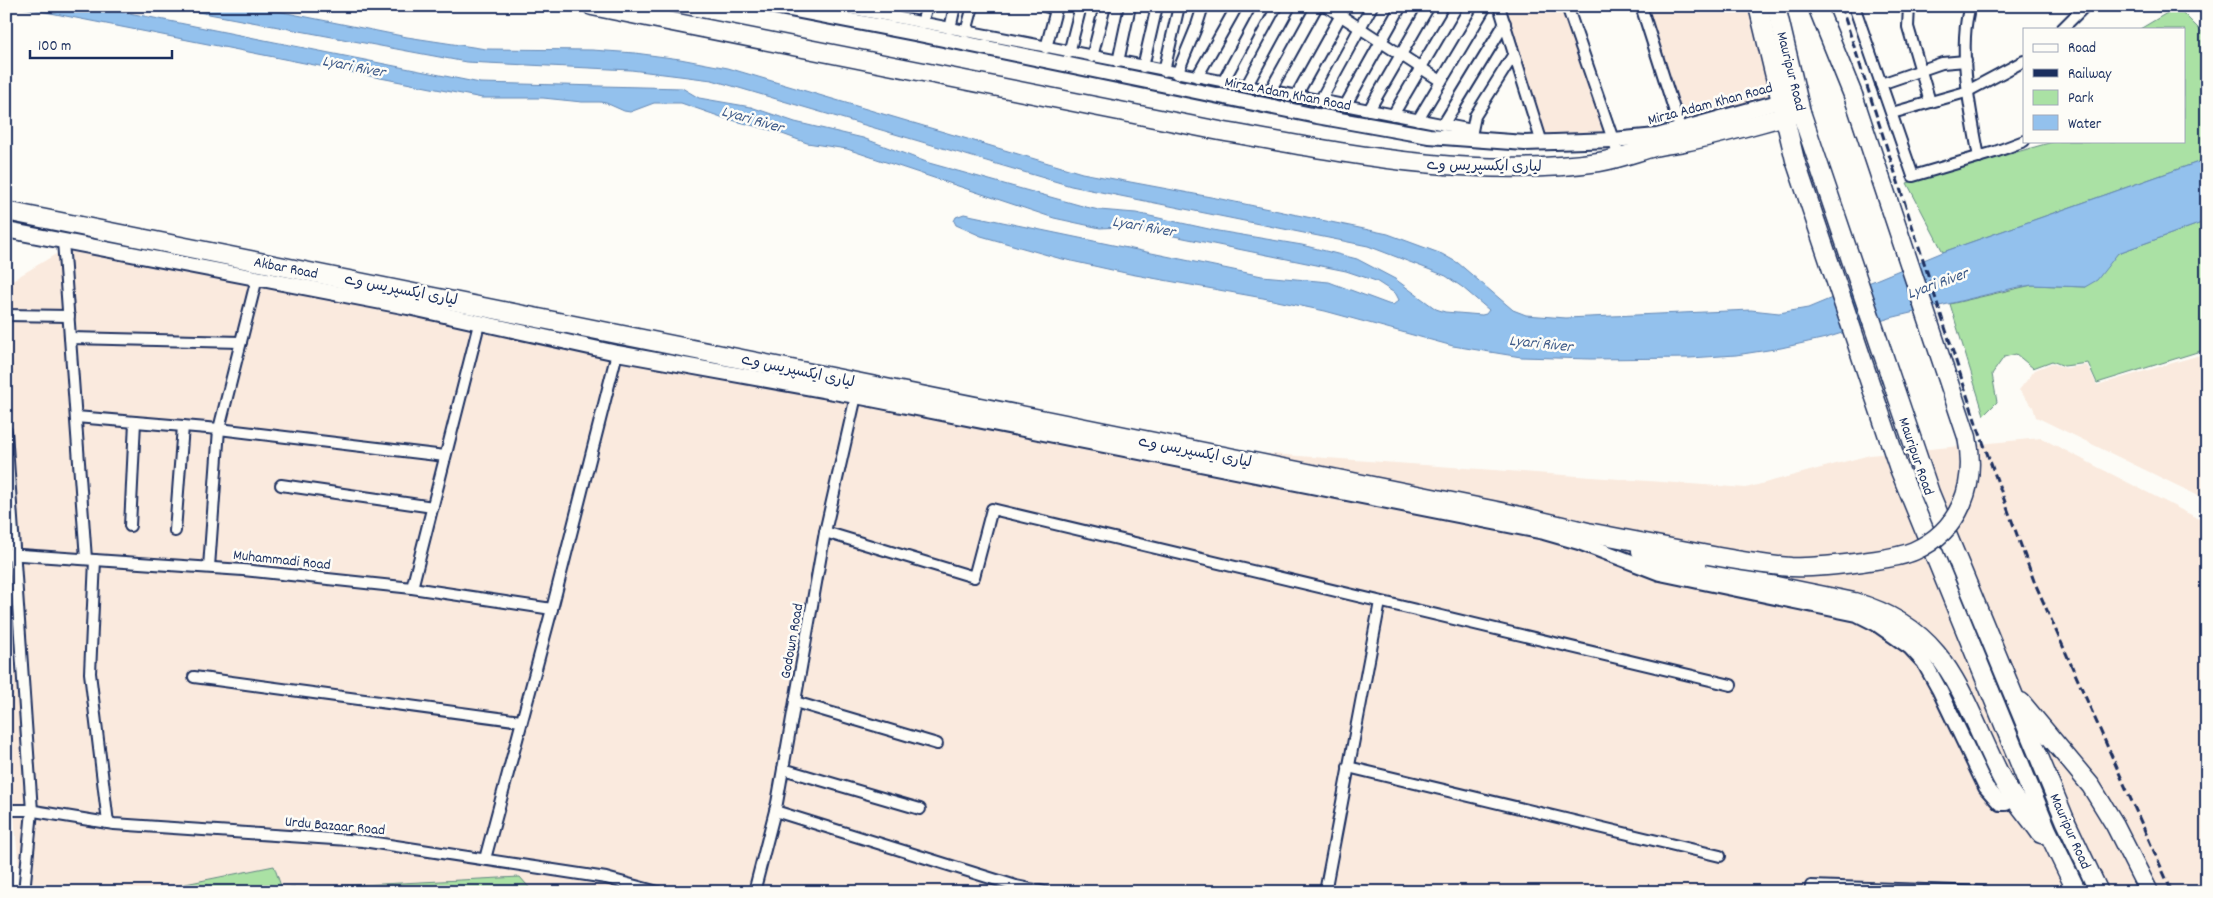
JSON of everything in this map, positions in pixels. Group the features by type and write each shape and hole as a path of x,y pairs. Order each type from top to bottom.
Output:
{"highway":[{"name":"لیاری ایکسپریس وے","path":"592,6 1155,118 1367,157 1428,164 1494,167 1563,166 1602,162 1656,146 1684,142 1790,107"},
{"name":"Mauripur Road","path":"1758,6 1790,107 1817,156 1930,494 2066,822 2099,892"},
{"name":"Mauripur Road","path":"1776,6 1790,107 1795,160 1898,466 2062,864 2076,892"},
{"path":"1588,532 1750,563 1819,567 1900,556 1928,544 1940,534 1959,511 1965,497 1971,467 1967,437 1853,95 1817,6"},
{"name":"لیاری ایکسپریس وے","path":"6,211 1487,509 1588,532"},
{"path":"1588,532 1684,567 1854,602 1878,609 1897,618 1936,651 1953,674 2001,777 2062,864"},
{"path":"2010,688 2091,786 2115,825 2149,892"}],"street":[{"name":"Mirza Adam Khan Road","path":"774,6 799,9 1317,116 1429,136 1471,135 1542,143 1613,140 1656,136 1790,107"},
{"path":"838,6 863,9 892,17 1069,53 1444,125 1471,135 1475,116 1514,54"},
{"path":"892,17 896,6"},
{"path":"922,23 926,6"},
{"path":"950,29 955,6"},
{"path":"966,32 972,6"},
{"path":"1044,6 1056,8 1046,48"},
{"path":"1069,53 1081,6"},
{"path":"1092,57 1105,6"},
{"path":"1118,62 1130,6"},
{"path":"1143,67 1157,6"},
{"path":"1164,71 1180,6"},
{"path":"1197,77 1237,6"},
{"path":"1223,82 1264,6"},
{"path":"1246,87 1290,6"},
{"path":"1270,91 1317,6"},
{"path":"1326,6 1340,17 1441,81"},
{"path":"1296,96 1346,6"},
{"path":"1320,101 1372,6"},
{"path":"1345,106 1401,6"},
{"path":"1369,110 1429,6"},
{"path":"1393,115 1457,6"},
{"path":"1418,120 1486,6"},
{"path":"1499,6 1542,143"},
{"path":"1567,6 1619,157"},
{"path":"1641,6 1681,131"},
{"path":"1854,6 1913,176 1979,157 2023,141"},
{"path":"1909,6 1908,27 1930,102"},
{"path":"1969,6 1966,44 1966,92 1979,157"},
{"path":"2063,28 2085,6"},
{"path":"1177,74 1205,7"},
{"path":"1444,125 1504,23"},
{"path":"1882,84 1921,72 1942,63 1966,61"},
{"path":"1892,113 1966,92 2023,63"},
{"name":"Akbar Road","path":"6,230 408,307 617,353 856,396 1544,532 1580,542 1660,573 1856,614 1893,634 1910,646 1940,689 1986,787 2000,803 2006,803 2015,798"},
{"path":"63,241 76,417 91,559 90,673 108,823"},
{"path":"209,567 220,430 257,278"},
{"path":"6,315 69,316"},
{"path":"412,588 479,324"},
{"path":"70,338 241,342"},
{"path":"484,859 552,609 617,353"},
{"name":"Godown Road","path":"754,892 775,811 825,532 856,396"},
{"path":"76,417 183,426 445,456"},
{"path":"130,526 135,422"},
{"path":"175,531 183,426"},
{"path":"6,430 10,554 32,811 24,892"},
{"path":"281,485 433,507"},
{"path":"825,532 974,578 992,510 1731,685"},
{"name":"Muhammadi Road","path":"10,554 209,567 412,588 552,609"},
{"path":"1325,892 1380,602"},
{"path":"194,677 521,722"},
{"path":"795,702 937,744"},
{"path":"1348,767 1720,856"},
{"path":"783,769 920,809"},
{"name":"Urdu Bazaar Road","path":"6,810 32,811 108,823 363,841 606,878 658,892"},
{"path":"775,811 1006,883 1045,892"},
{"path":"1810,892 1810,886 1983,892"}],"shaded area":[{"path":"1499,6 1567,6 1613,140 1542,143"},
{"path":"1641,6 1758,6 1778,113 1681,132"},
{"path":"71,245 580,351 1046,438 1746,488 1870,455 2041,438 2207,523 2207,892 533,892 519,877 294,890 282,889 274,866 146,892 34,892 21,888 6,737 6,284"},
{"path":"2207,353 2207,500 2036,417 2033,407 2019,390 2035,370 2052,363 2065,368 2087,365 2097,385"}],"green space":[{"path":"2177,7 2207,37 2207,159 1943,252 1907,183 2052,142 2186,142 2186,28 2142,28"},
{"path":"2207,221 2207,349 2097,383 2088,363 2064,366 2052,361 2033,368 2016,354 2004,357 1992,374 1997,402 1984,415 1950,304 2032,285 2085,287 2118,253"},
{"path":"274,866 282,889 520,877 533,892 146,892"}],"water":[{"name":"Lyari River","path":"15,6 94,6 480,83 682,88 699,98 751,107 795,122 863,138 929,163 1086,207 1136,213 1218,231 1302,245 1357,259 1395,279 1436,309 1445,312 1482,315 1486,314 1489,310 1446,276 1368,246 1071,186 712,80 631,70 466,62 166,6 252,6 407,37 486,49 592,50 635,53 728,68 1082,173 1216,198 1388,234 1442,254 1458,263 1513,310 1526,315 1566,318 1751,310 1779,313 1808,308 1943,252 2207,159 2207,221 2118,253 2097,280 2085,287 2032,285 2014,288 1890,318 1826,338 1781,348 1736,355 1690,358 1590,359 1521,357 1453,346 1325,311 1130,274 1058,258 981,236 956,225 954,221 956,217 964,214 1262,276 1329,282 1393,305 1399,300 1396,294 1376,281 1346,271 1159,233 1121,227 1100,228 1054,218 847,149 807,143 681,103 654,103 630,112 600,102 543,98 482,98"}],"railway":[{"path":"1841,6 1976,423 2034,581 2172,892"}]}
